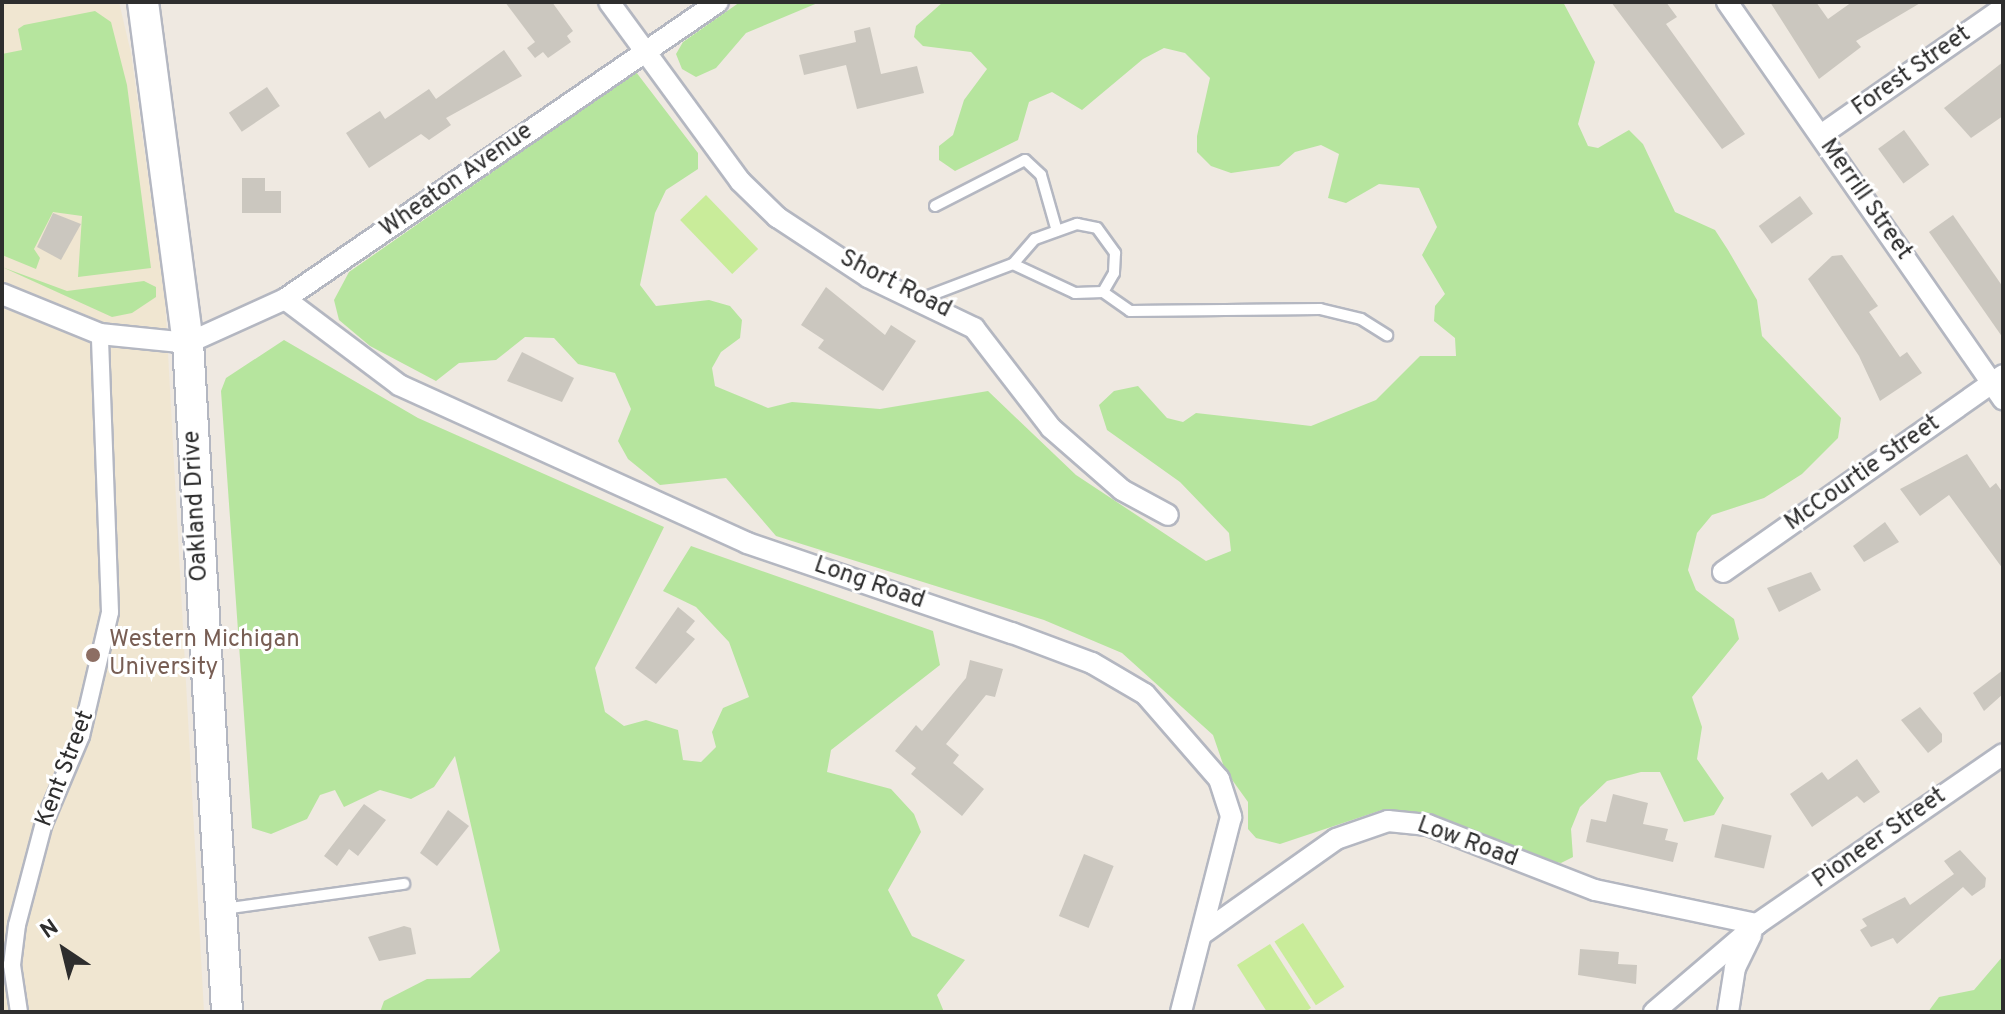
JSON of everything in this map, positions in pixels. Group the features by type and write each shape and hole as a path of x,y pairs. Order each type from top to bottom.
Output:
{"main road":[{"name":"Oakland Drive","path":"143,2 188,343 227,1012"}],"street":[{"name":"Short Road","path":"609,2 740,181 777,217 868,277 974,328 1051,428 1122,490 1168,515"},
{"name":"Wheaton Avenue","path":"188,343 285,299 718,2"},
{"name":"Merrill Street","path":"1727,2 1999,386"},
{"name":"Forest Street","path":"1821,135 2003,8"},
{"path":"2,294 100,334 188,343"},
{"name":"Long Road","path":"285,299 399,385 747,543 1092,663 1145,694 1196,747 1227,798 1227,845 1181,1012"},
{"name":"Kent Street","path":"19,1012 12,965 17,925 44,823 81,736 110,612 100,334"},
{"name":"McCourtie Street","path":"1723,572 1999,386"},
{"name":"Pioneer Street","path":"1654,1012 1757,924 2003,754"},
{"name":"Low Road","path":"1202,934 1336,839 1396,821 1451,833 1595,890 1757,924"},
{"path":"1728,1012 1735,968 1757,924"}],"lane":[{"path":"935,206 1025,160 1041,175 1057,231"},
{"path":"918,300 1013,264 1035,239 1077,224 1097,228 1115,253 1114,273 1103,292"},
{"path":"1013,264 1075,293 1103,292 1130,311 1320,309 1361,319 1387,335"},
{"path":"221,909 404,884"}],"shaded area":[{"name":"Western Michigan University","path":"2,2 119,2 131,53 165,298 204,1012 2,1012"}],"green space":[{"path":"740,2 820,2 746,33 716,68 696,77 682,69 676,54 683,42"},
{"path":"943,2 1563,2 1595,62 1578,124 1588,146 1598,148 1629,130 1643,144 1675,212 1715,230 1728,250 1757,300 1762,336 1841,418 1838,438 1802,474 1764,498 1712,515 1697,533 1688,570 1696,590 1734,619 1739,639 1692,697 1702,727 1697,759 1724,798 1714,815 1684,822 1660,772 1641,772 1607,781 1580,807 1571,829 1573,857 1561,863 1531,858 1446,821 1382,810 1280,844 1256,838 1248,829 1248,802 1225,770 1213,735 1122,653 1044,620 776,536 726,478 660,485 628,459 618,441 631,409 615,373 578,364 554,338 525,337 496,360 459,363 436,381 370,346 339,320 334,300 349,272 636,72 698,153 698,169 666,190 655,213 640,285 656,306 709,300 730,306 742,320 740,338 721,352 712,368 715,386 768,408 792,402 880,409 988,391 1076,475 1206,561 1231,551 1229,533 1180,482 1107,430 1099,405 1114,391 1138,386 1167,418 1183,422 1196,413 1311,426 1376,400 1420,356 1456,356 1455,338 1434,321 1435,306 1445,294 1422,255 1437,227 1419,188 1379,184 1346,203 1328,198 1339,154 1321,145 1295,152 1279,166 1231,173 1211,166 1197,152 1197,136 1210,78 1185,53 1164,48 1143,59 1082,110 1052,92 1029,102 1018,140 955,171 939,160 939,146 953,135 964,100 987,69 971,52 923,46 914,37 916,26"},
{"path":"95,11 111,22 127,85 151,268 78,277 82,216 53,212 34,249 40,258 36,269 2,255 2,54 22,50 18,29 24,25"},
{"path":"706,195 758,249 732,274 680,220"},
{"path":"2,267 67,291 144,281 156,287 156,297 132,313 112,317"},
{"path":"284,340 418,418 664,527 595,668 605,712 624,726 646,720 678,730 683,760 701,762 716,747 712,732 723,708 749,697 729,642 696,607 663,591 691,546 933,631 940,665 831,750 827,772 891,789 914,814 921,832 888,890 912,936 965,960 937,995 944,1012 380,1012 384,1001 427,979 470,978 500,951 455,756 434,787 411,799 380,790 344,807 335,790 320,795 307,819 271,834 252,828 221,391 226,378"},
{"path":"1303,923 1344,987 1316,1005 1274,942"},
{"path":"1270,944 1311,1008 1305,1012 1267,1012 1237,965"},
{"path":"2003,956 2003,1012 1928,1012 1939,997 1974,990"}],"building":[{"path":"505,2 552,2 573,31 567,36 571,42 548,58 543,52 535,58 527,48 535,42"},
{"path":"1611,2 1666,2 1677,17 1666,24 1745,134 1722,149"},
{"path":"1770,2 1816,2 1828,19 1852,2 1922,2 1856,41 1861,47 1819,79"},
{"path":"870,27 881,74 917,66 924,93 857,109 846,65 804,75 799,55 856,42 854,31"},
{"path":"504,50 522,76 446,118 451,125 429,140 421,134 369,168 346,133 380,111 385,119 429,89 436,99"},
{"path":"2003,62 2003,116 1971,138 1944,108"},
{"path":"267,87 280,106 242,132 229,113"},
{"path":"1904,130 1929,165 1903,184 1878,149"},
{"path":"242,178 265,178 265,191 281,191 281,213 242,213"},
{"path":"1800,196 1813,214 1772,244 1759,226"},
{"path":"53,213 81,224 61,260 37,247"},
{"path":"1953,215 2003,287 2003,338 1929,232"},
{"path":"1842,255 1878,306 1869,312 1900,357 1907,352 1922,373 1880,401 1859,356 1808,279 1832,256"},
{"path":"826,287 885,335 891,325 916,341 883,391 818,348 824,340 801,325"},
{"path":"522,352 574,378 562,402 507,381"},
{"path":"1967,454 1990,488 1996,483 2003,493 2003,569 1949,495 1920,516 1900,489"},
{"path":"1885,522 1899,542 1864,562 1853,546"},
{"path":"1811,572 1821,590 1779,612 1767,588"},
{"path":"678,607 695,621 686,632 695,639 656,684 635,668"},
{"path":"970,660 1003,669 995,697 986,695 946,744 959,755 953,763 984,789 962,816 911,774 916,768 895,751 916,725 922,731 966,678"},
{"path":"2003,670 2003,694 1984,711 1973,693"},
{"path":"1920,707 1942,734 1942,742 1928,753 1901,720"},
{"path":"1857,759 1880,792 1864,803 1857,796 1812,827 1790,794 1822,772 1828,780"},
{"path":"1613,794 1648,803 1643,824 1668,829 1665,840 1678,843 1673,862 1586,842 1591,819 1606,822"},
{"path":"364,804 386,820 358,856 349,849 337,866 324,856"},
{"path":"448,810 469,826 437,866 420,853"},
{"path":"1722,824 1772,835 1764,869 1714,857"},
{"path":"1960,850 1986,878 1985,887 1972,896 1963,887 1897,944 1893,938 1871,947 1860,930 1867,926 1862,919 1905,897 1910,905 1954,874 1944,861"},
{"path":"1084,854 1114,866 1089,928 1059,916"},
{"path":"404,926 411,928 416,954 379,961 368,937"},
{"path":"1580,949 1619,952 1618,964 1637,965 1636,984 1578,975"}],"place":[{"name":"Western Michigan University","path":"93,655"}]}
